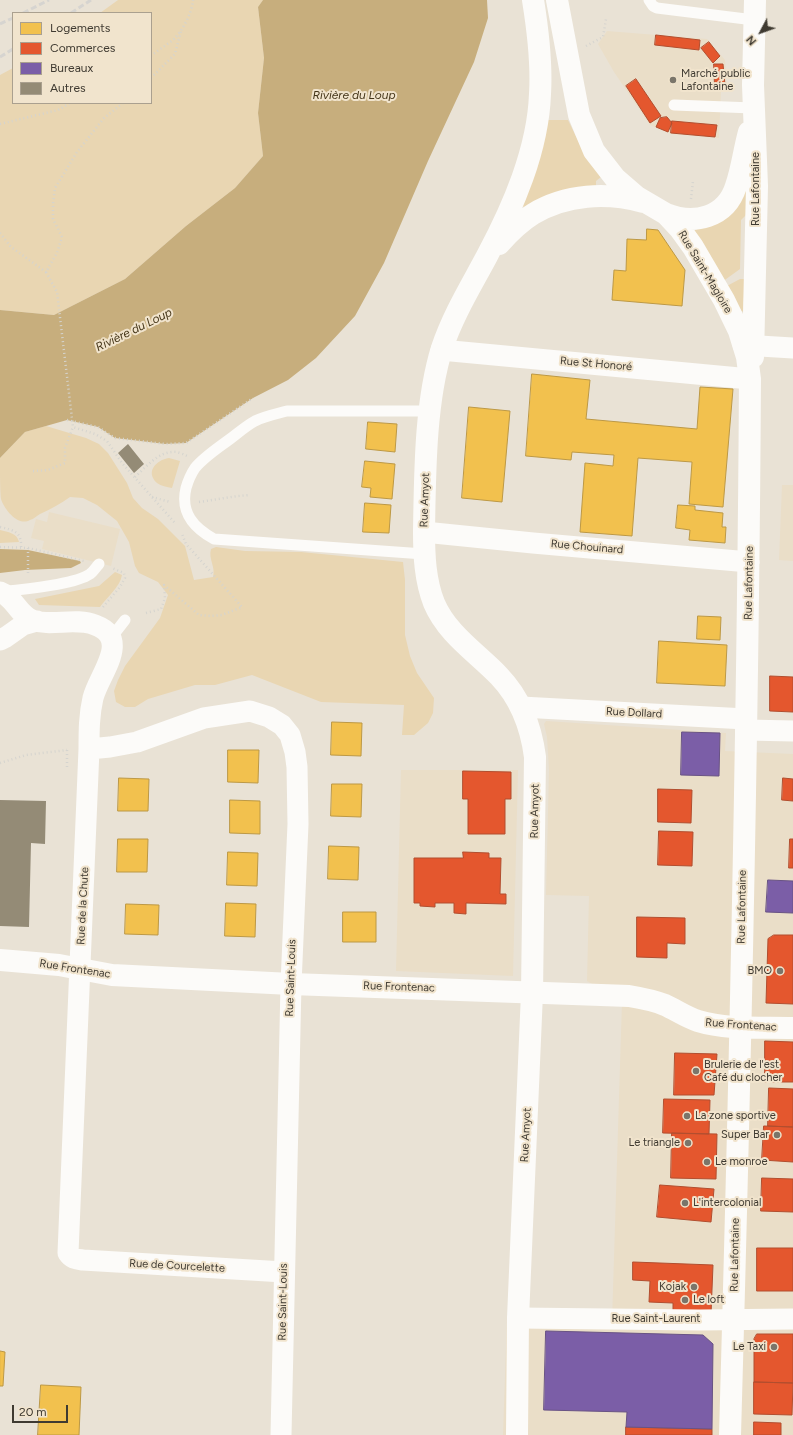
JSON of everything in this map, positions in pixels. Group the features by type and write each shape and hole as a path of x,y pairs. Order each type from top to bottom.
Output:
{"main road":[{"path":"492,247 511,208 521,182 535,134 539,112 540,58 533,0"},
{"name":"Rue Saint-Magloire","path":"557,0 579,115 600,160 615,178 628,190 646,203 666,214 680,229 693,247 748,345"},
{"name":"Rue Lafontaine","path":"730,1435 749,562 750,379 748,345 757,186 753,112 754,10"},
{"path":"666,214 687,220 702,218 715,213 726,203 736,186 753,112"},
{"path":"492,247 526,219 539,211 556,203 573,198 594,196 626,198 646,203"},
{"name":"Rue Amyot","path":"492,247 454,317 441,350 434,378 430,411 424,554 426,575 434,604 446,623 459,639 499,676 515,696 521,707 532,736 535,757 532,993 518,1318 517,1435"},
{"name":"Rue Frontenac","path":"0,960 80,969 112,975 291,984 578,994 641,998 665,1005 688,1018 699,1022 740,1027 793,1028"}],"street":[{"path":"748,345 793,348"},
{"name":"Rue St Honoré","path":"441,350 750,379"},
{"name":"Rue Chouinard","path":"424,532 749,562"},
{"path":"0,592 11,599 26,616 37,621"},
{"path":"0,640 23,625 37,621 94,624 105,630 111,638"},
{"name":"Rue de la Chute","path":"71,1257 68,1253 67,1247 80,969 89,718 94,695 112,654 113,644 111,638"},
{"name":"Rue Dollard","path":"521,707 746,725 793,731"},
{"name":"Rue Saint-Louis","path":"89,749 110,748 138,742 204,718 250,711 269,717 282,725 290,735 295,752 297,767 298,824 291,984 280,1435"},
{"name":"Rue de Courcelette","path":"71,1257 83,1260 284,1272"},
{"name":"Rue Saint-Laurent","path":"518,1318 793,1319"}],"lane":[{"path":"649,0 653,6 657,8 754,10"},
{"path":"674,105 753,112"},
{"path":"424,554 214,539 204,534 193,523 184,503 188,482 194,469 203,460 254,422 270,415 287,411 430,411"},
{"path":"0,592 47,586 82,578 91,573 99,564"},
{"path":"111,638 125,620"}],"path":[{"path":"152,77 175,54 182,29 192,7 193,0"},
{"path":"583,47 603,37 606,19"},
{"path":"152,55 174,39 182,29"},
{"path":"0,124 58,110 68,104"},
{"path":"46,272 57,254 62,237 53,219 55,188 77,152 104,118 122,104"},
{"path":"692,196 693,181"},
{"path":"0,233 11,247 46,272 57,292 73,426 65,448 65,463 48,470 33,471"},
{"path":"67,420 98,427 115,438 165,444 186,443 253,398"},
{"path":"73,426 107,441 134,477 178,528"},
{"path":"134,477 156,458 164,454 173,452 188,456"},
{"path":"0,527 13,531 19,535 22,539 21,548"},
{"path":"146,613 161,609 164,598 164,584 199,615 222,615 242,607 186,544 181,533"},
{"path":"0,547 28,548 28,570"},
{"path":"0,763 26,754 67,750"}],"shaded area":[{"path":"118,0 263,0 258,7 264,58 258,113 263,156 235,188 186,226 125,279 54,315 0,310 0,75 12,69 12,104 152,104 152,12 101,12"},
{"name":"Marché public Lafontaine","path":"607,31 707,39 725,60 727,88 721,92 719,138 671,134 650,125 614,72 598,44"},
{"path":"547,120 568,120 583,151 601,177 596,181 596,189 524,207 523,206"},
{"path":"748,185 746,215 741,220 740,269 722,282 694,230 700,228"},
{"path":"740,279 745,279 742,312 725,287"},
{"path":"46,426 86,438 99,444 108,453 127,483 133,498 142,508 158,519 185,546 194,580 213,577 214,570 210,553 211,549 216,547 245,551 301,552 403,562 405,580 405,635 410,656 417,673 434,698 433,713 428,723 414,735 402,735 404,705 321,702 252,675 215,685 195,685 148,699 135,707 125,707 116,702 114,691 118,680 125,666 160,618 168,595 158,582 139,573 135,566 129,542 117,521 97,505 83,498 70,497 33,519 25,522 16,519 8,512 1,499 0,458 25,432"},
{"path":"169,458 180,461 172,488 162,486 157,483 152,475 152,471 156,464"},
{"path":"782,485 793,485 793,561 779,560"},
{"path":"49,512 120,529 111,566 42,549 44,541 31,538 36,519 47,522"},
{"path":"0,530 14,535 19,542 0,543"},
{"path":"115,572 122,575 119,584 100,607 39,605 35,599 99,586"},
{"path":"546,721 726,733 725,751 793,754 793,1435 503,1435 507,1318 612,1321 622,1002 587,981 589,896 546,895 549,770 547,737 544,724"},
{"path":"401,770 518,770 513,976 396,971"}],"water":[{"name":"Rivière du Loup","path":"263,0 487,0 488,18 474,62 428,161 384,263 355,316 316,358 288,380 253,398 186,443 165,444 115,438 98,427 67,420 25,432 0,458 0,310 54,315 125,279 186,226 235,188 263,156 258,113 264,58 258,7"},
{"path":"0,549 28,550 80,561 81,563 71,568 25,570 0,573"}],"building: Logements":[{"path":"647,229 658,230 685,270 682,306 612,300 614,270 626,271 627,239 646,240"},
{"path":"532,374 590,380 586,419 697,429 700,387 733,389 723,507 689,504 692,462 638,458 632,536 580,532 585,463 613,466 614,455 572,452 571,460 526,456"},
{"path":"469,407 510,411 502,502 462,498"},
{"path":"368,422 397,424 395,452 366,449"},
{"path":"365,461 395,464 392,499 370,497 371,488 362,487"},
{"path":"365,503 391,505 389,533 363,532"},
{"path":"678,505 695,506 695,510 723,513 722,527 726,527 725,543 689,540 690,530 676,528"},
{"path":"698,616 721,617 720,640 697,639"},
{"path":"659,641 727,645 725,686 657,683"},
{"path":"332,722 362,723 361,756 331,755"},
{"path":"228,750 259,750 258,783 228,782"},
{"path":"119,778 149,779 148,811 118,811"},
{"path":"332,784 362,784 361,817 331,816"},
{"path":"230,800 260,801 260,834 230,833"},
{"path":"118,839 148,839 147,872 117,872"},
{"path":"329,846 359,847 358,880 328,879"},
{"path":"228,852 258,853 257,886 227,885"},
{"path":"226,903 256,904 255,937 225,936"},
{"path":"126,904 159,905 158,935 125,934"},
{"path":"343,912 376,912 376,942 343,942"},
{"path":"0,1351 5,1352 3,1386 0,1386"},
{"path":"41,1385 81,1387 79,1435 38,1435"}],"building: Commerces":[{"path":"656,35 700,40 699,50 655,45"},
{"path":"709,42 720,56 713,63 701,48"},
{"path":"714,64 723,64 725,85 715,86"},
{"path":"636,79 661,116 650,123 626,86"},
{"path":"667,117 672,123 668,132 656,127 660,118"},
{"path":"672,121 717,125 715,137 671,133"},
{"path":"770,676 793,677 793,712 770,711"},
{"path":"463,771 511,772 511,799 505,799 505,834 468,834 468,799 463,799"},
{"path":"783,778 793,779 793,801 782,800"},
{"path":"658,789 692,790 691,823 658,822"},
{"path":"659,831 693,832 692,866 658,865"},
{"path":"790,839 793,839 793,868 789,868"},
{"path":"463,852 489,853 489,858 501,858 500,894 506,894 506,904 466,903 466,914 454,913 454,903 435,903 435,907 420,906 420,903 414,903 414,858 463,858"},
{"path":"637,917 685,918 685,944 667,943 667,958 637,957"},
{"name":"BMO","path":"774,935 793,935 793,1004 766,1003 768,939"},
{"path":"765,1041 793,1042 793,1082 765,1082"},
{"path":"675,1053 717,1054 714,1095 674,1095"},
{"path":"769,1088 793,1089 793,1127 768,1126"},
{"name":"La zone sportive","path":"664,1099 710,1100 709,1134 663,1133"},
{"path":"764,1126 793,1127 793,1162 762,1160"},
{"path":"672,1133 717,1134 716,1179 671,1178"},
{"path":"762,1178 793,1179 793,1212 761,1211"},
{"name":"L'intercolonial","path":"660,1185 714,1189 711,1222 657,1217"},
{"path":"757,1248 793,1248 793,1291 757,1291"},
{"path":"633,1262 713,1265 711,1314 673,1312 673,1303 649,1302 650,1281 633,1280"},
{"path":"757,1334 793,1334 793,1383 754,1382 754,1339"},
{"path":"754,1382 793,1383 792,1415 754,1414"},
{"path":"754,1422 781,1423 781,1435 754,1435"},
{"path":"626,1427 712,1429 712,1435 626,1435"}],"building: Bureaux":[{"path":"682,732 720,733 719,776 681,775"},
{"path":"768,880 793,881 793,913 766,912"},
{"path":"546,1331 703,1335 713,1344 712,1429 626,1427 627,1412 544,1410"}],"building: Autres":[{"path":"128,444 144,464 134,473 118,453"},
{"path":"0,800 46,801 45,844 31,843 29,927 0,926"}],"railway":[{"path":"25,12 49,0"},
{"path":"73,12 91,0"},
{"path":"0,24 12,18"},
{"path":"0,57 12,50"}],"place":[{"name":"Marché public Lafontaine","path":"673,80"},
{"name":"BMO","path":"780,971"},
{"name":"Brulerie de l'est Café du clocher","path":"696,1071"},
{"name":"La zone sportive","path":"687,1116"},
{"name":"Super Bar","path":"777,1135"},
{"name":"Le triangle","path":"688,1143"},
{"name":"Le monroe","path":"707,1162"},
{"name":"L'intercolonial","path":"685,1203"},
{"name":"Kojak","path":"694,1287"},
{"name":"Le loft","path":"685,1300"},
{"name":"Le Taxi","path":"774,1347"}]}
